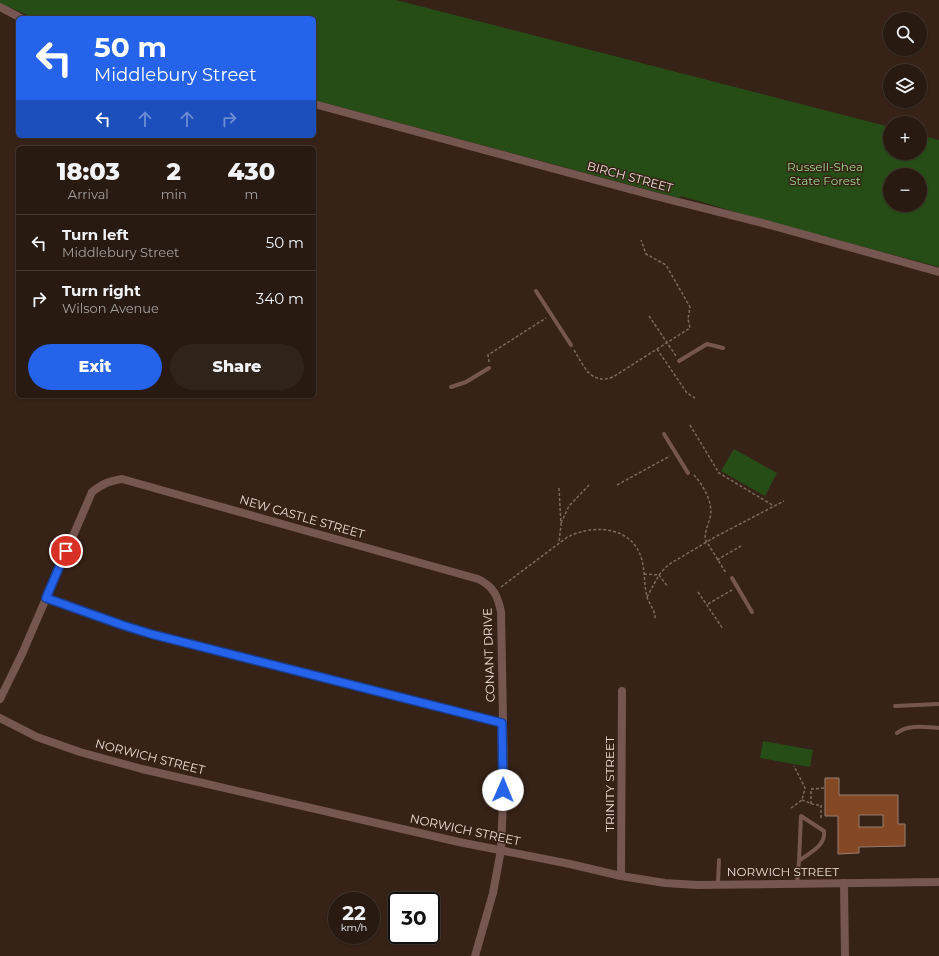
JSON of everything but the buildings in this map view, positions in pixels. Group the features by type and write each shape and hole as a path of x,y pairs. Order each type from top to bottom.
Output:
{"street":[{"path":"0,7 17,16"},
{"name":"BIRCH STREET","path":"316,105 647,194 770,225 939,272"},
{"name":"NEW CASTLE STREET","path":"46,598 92,492 100,485 110,481 122,479 478,579 487,583 494,592"},
{"name":"CONANT DRIVE","path":"475,956 493,893 501,850 504,775 501,612 499,602 494,592"},
{"path":"0,699 22,654 46,598 151,634 502,723"},
{"name":"TRINITY STREET","path":"621,876 622,691"},
{"name":"NORWICH STREET","path":"0,718 38,737 80,752 134,767 458,842 570,864 621,876 665,883 844,884 939,882"},
{"path":"844,884 845,956"}],"lane":[{"path":"536,291 571,345"},
{"path":"680,361 707,344 723,348"},
{"path":"451,388 466,382 489,368"},
{"path":"664,434 688,473"},
{"path":"732,578 752,612"},
{"path":"895,706 939,704"},
{"path":"897,733 908,727 939,728"},
{"path":"797,884 801,816 824,831 825,838 821,845 799,861"},
{"path":"718,884 719,860"}],"path":[{"path":"571,345 588,372 593,377 600,380 613,377 690,328 688,319 690,307 666,265 646,254 641,240"},
{"path":"489,368 488,355 551,315"},
{"path":"649,316 673,351"},
{"path":"657,349 687,392 695,398"},
{"path":"690,425 719,473 775,506"},
{"path":"617,486 675,453"},
{"path":"688,473 695,475 710,503 712,511 705,534 707,542 717,560 727,574 732,578"},
{"path":"561,525 569,506 589,485"},
{"path":"559,488 561,525 559,543"},
{"path":"647,598 659,575 668,566 707,542 784,501"},
{"path":"494,592 576,532 600,529 616,531 623,534 636,546 642,561 647,598 655,615 655,619"},
{"path":"717,560 741,546"},
{"path":"644,574 659,575 668,587"},
{"path":"707,605 738,587"},
{"path":"698,592 723,629"},
{"path":"791,808 802,800 805,788 794,766"},
{"path":"811,804 811,789 825,788"},
{"path":"802,800 811,804 821,805 821,820"}],"green space":[{"name":"Russell-Shea State Forest","path":"0,0 396,0 883,125 883,160 927,160 927,137 939,140 939,267 767,221 681,196 679,198 316,101 316,16 29,16 0,3"},
{"path":"734,449 777,473 765,496 721,471"},
{"path":"763,741 813,750 810,767 760,758"}],"route":[{"path":"66,551 46,598 151,634 502,723 504,775 503,790"}]}
